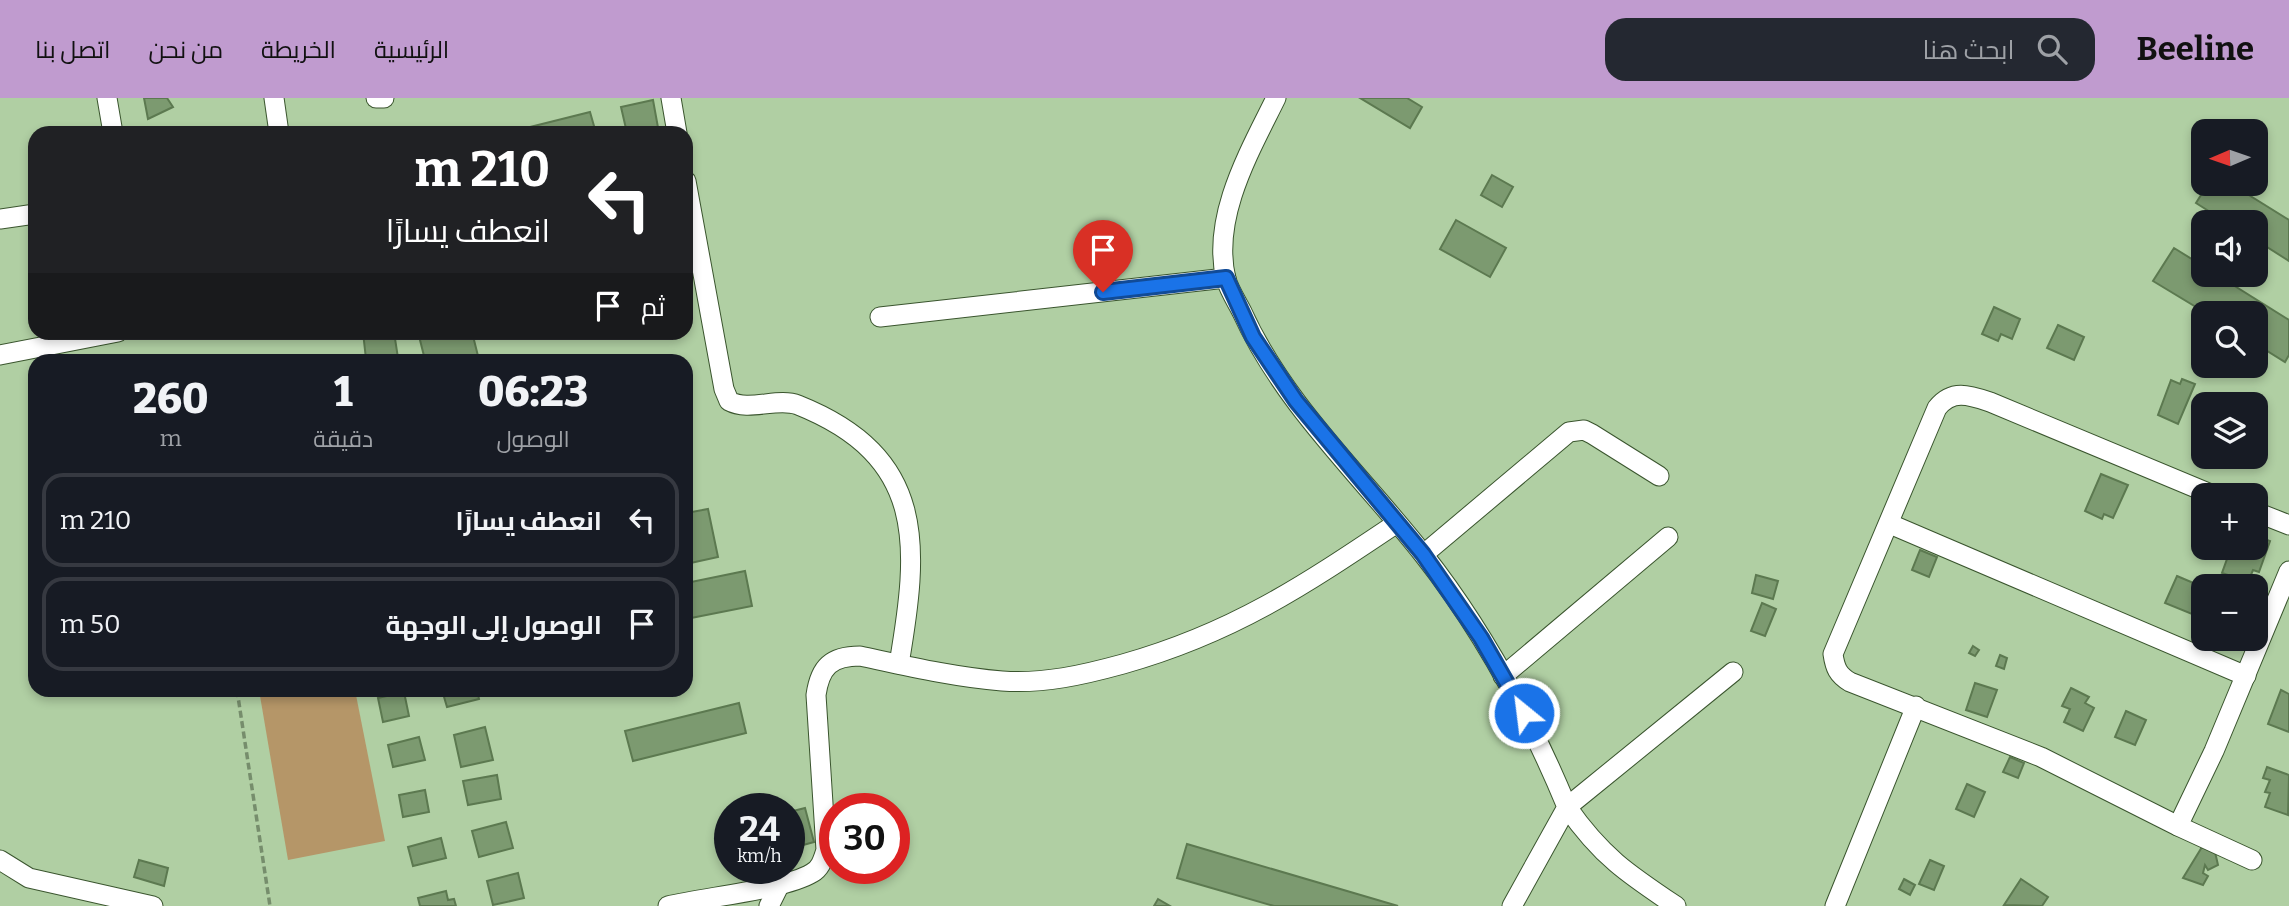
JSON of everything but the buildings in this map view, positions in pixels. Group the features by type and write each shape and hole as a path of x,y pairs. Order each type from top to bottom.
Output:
{"street":[{"path":"107,98 112,126"},
{"path":"274,98 278,126"},
{"path":"376,98 384,98"},
{"path":"671,98 676,126"},
{"path":"1276,98 1230,197 1224,226 1226,278 1253,337 1296,401 1423,554 1481,638 1548,760 1567,807 1608,859 1676,906"},
{"path":"0,219 28,215"},
{"path":"693,220 720,368 729,401 739,404 794,403 825,417 856,437 877,457 897,486 908,515 912,546 909,602 899,664"},
{"path":"880,317 1226,278"},
{"path":"0,355 77,340"},
{"path":"2191,486 1990,402 1967,394 1944,399 1937,408 1890,524 1836,642 1834,666 1840,676 1850,682 2041,757 2252,860"},
{"path":"1423,554 1569,432 1584,430 1658,476"},
{"path":"2268,517 2289,526"},
{"path":"805,876 820,867 826,850 816,695 819,677 831,662 842,656 860,656 1003,681 1071,678 1163,653 1209,636 1258,612 1396,523"},
{"path":"1890,524 2246,676"},
{"path":"1503,676 1668,537"},
{"path":"2178,826 2246,676 2289,571"},
{"path":"1512,906 1567,807 1733,672"},
{"path":"1835,906 1916,706"},
{"path":"0,860 29,878 153,906"},
{"path":"668,906 780,884"},
{"path":"769,906 780,884"}],"path":[{"path":"238,697 271,906"}],"shaded area":[{"path":"260,697 356,697 385,841 288,860"}],"route":[{"path":"1103,292 1226,278 1253,337 1296,401 1423,554 1481,638 1524,713"}]}
